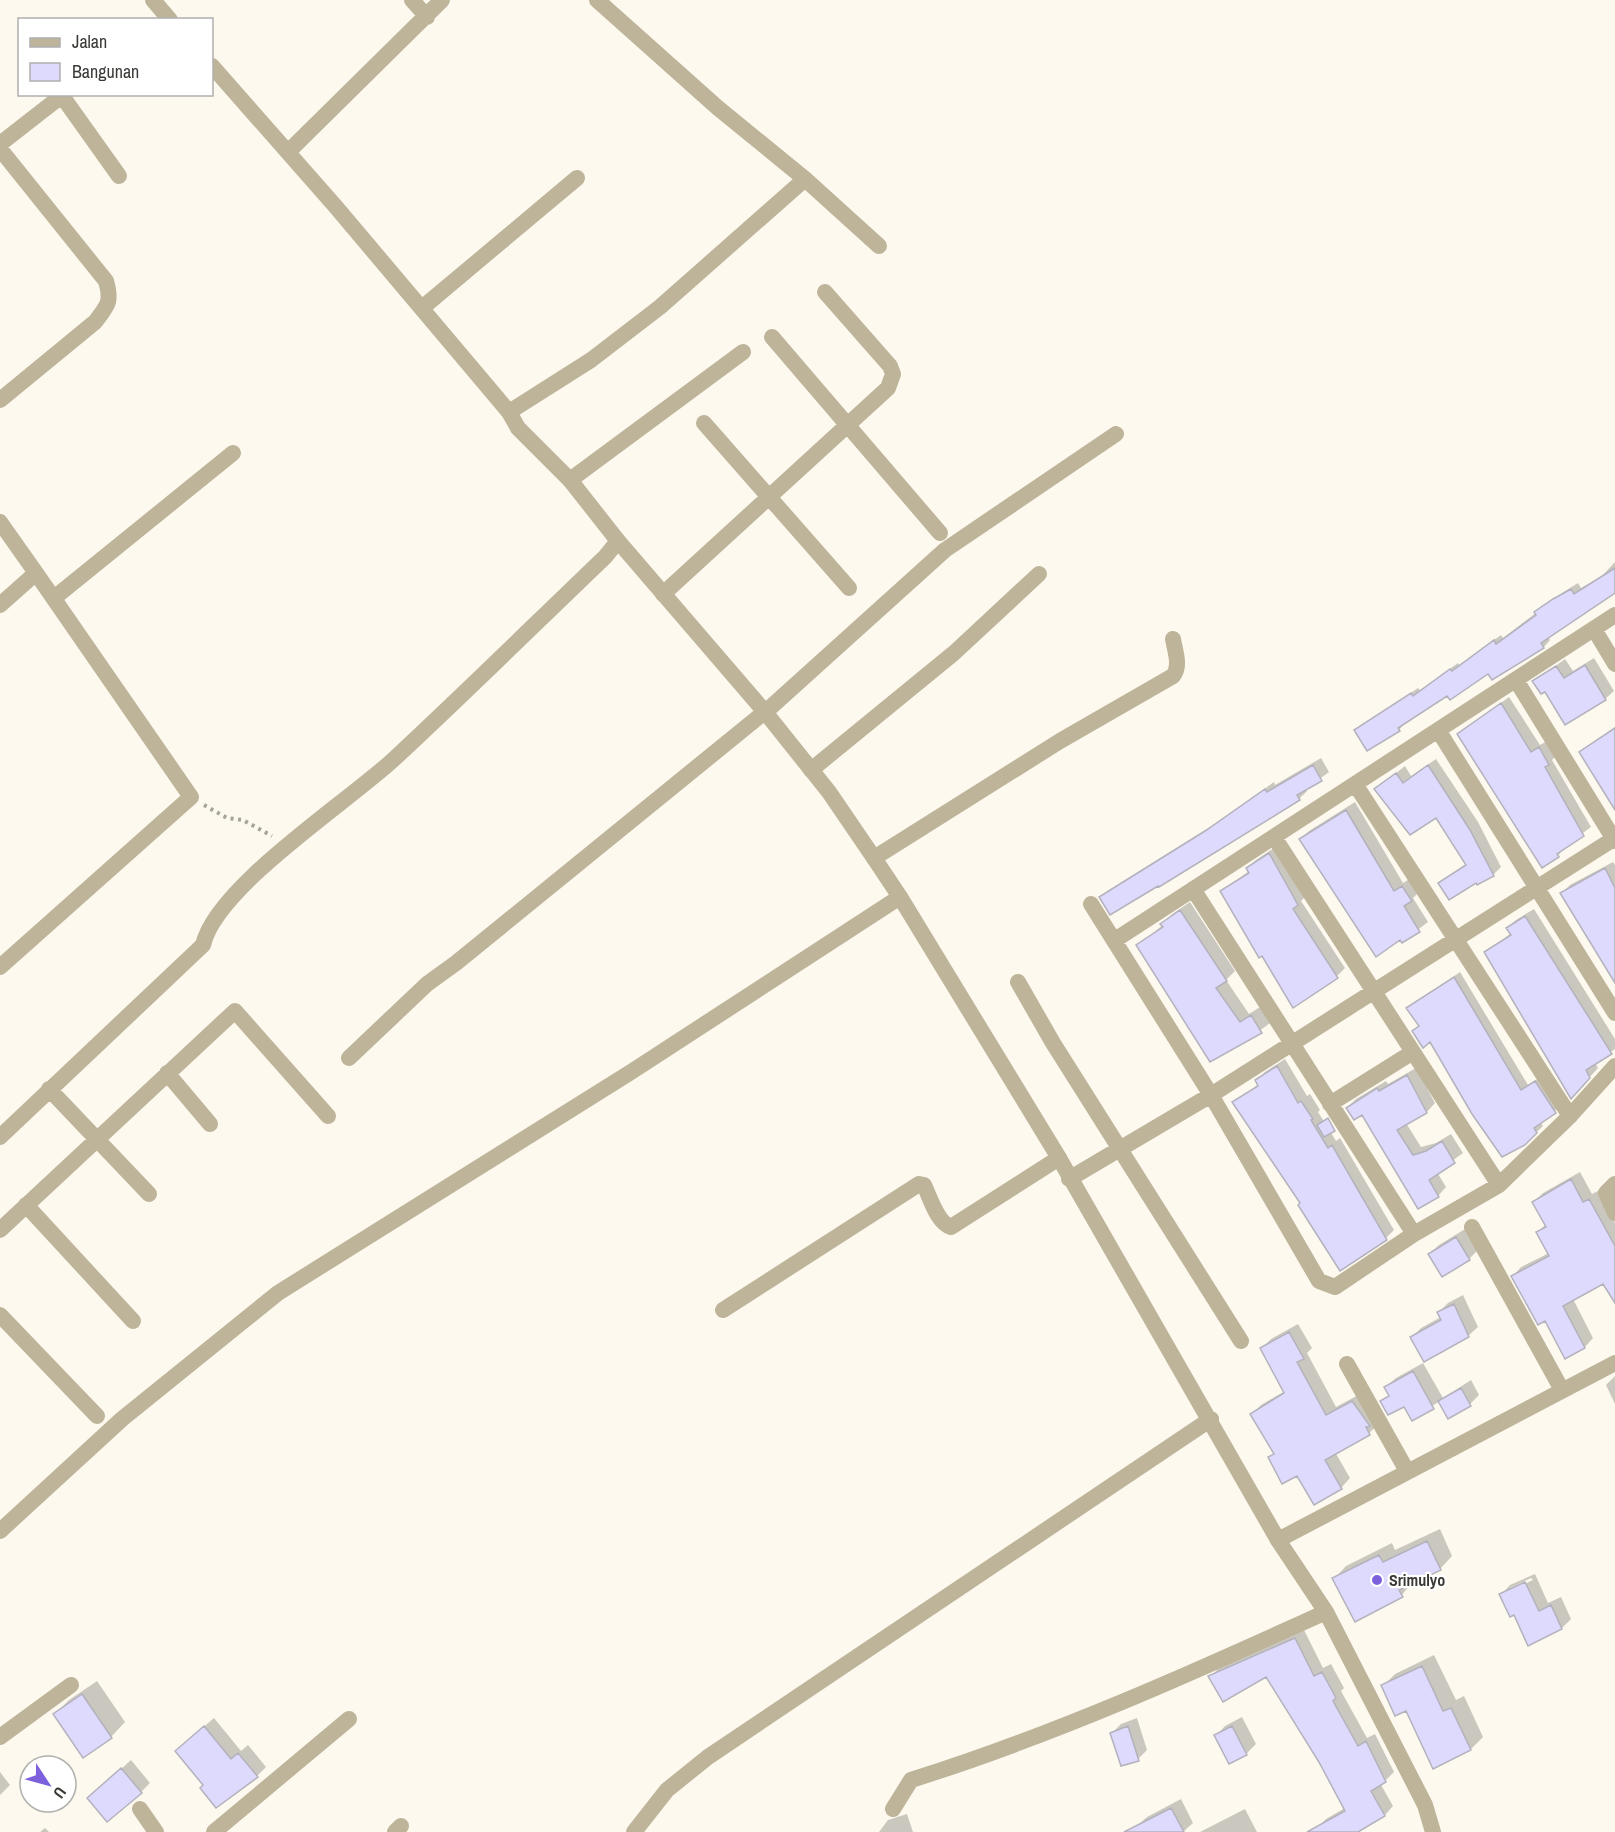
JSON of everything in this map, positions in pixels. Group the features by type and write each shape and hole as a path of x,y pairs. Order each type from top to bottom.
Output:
{"street":[{"path":"153,0 165,18"},
{"path":"412,0 427,17"},
{"path":"288,152 442,0"},
{"path":"597,0 718,108 805,179 879,246"},
{"path":"213,67 288,152 430,301 518,428 570,480 612,549 663,594 766,711 822,760 886,850 890,904 1074,1178 1211,1419 1288,1534 1425,1804 1428,1830"},
{"path":"0,144 62,96"},
{"path":"64,96 119,176"},
{"path":"0,149 106,281 111,297 95,322 0,400"},
{"path":"430,301 577,178"},
{"path":"509,412 591,360 660,307 805,179"},
{"path":"663,594 888,388 893,375 890,366 825,292"},
{"path":"772,337 846,427 940,533"},
{"path":"570,480 743,352"},
{"path":"704,423 849,588"},
{"path":"349,1058 427,984 766,711 945,550 1116,434"},
{"path":"54,598 233,453"},
{"path":"0,522 191,797 0,967"},
{"path":"0,1137 203,945 207,929 216,915 255,874 392,761 612,549"},
{"path":"0,605 36,573"},
{"path":"822,760 954,653 1039,574"},
{"path":"1114,940 1615,615"},
{"path":"1594,629 1615,664"},
{"path":"886,850 1060,741 1173,676 1177,663 1173,639"},
{"path":"1074,1178 1211,1095 1615,839 1516,680"},
{"path":"1438,730 1615,1012"},
{"path":"1355,784 1570,1116"},
{"path":"1274,837 1499,1185"},
{"path":"1193,889 1414,1234"},
{"path":"0,1531 122,1419 278,1293 631,1072 890,904"},
{"path":"1091,904 1211,1095 1319,1281 1324,1285 1335,1287 1414,1234 1499,1185 1570,1116 1615,1066"},
{"path":"1018,982 1053,1043 1241,1341"},
{"path":"0,1230 235,1011 328,1116"},
{"path":"1330,1104 1413,1052"},
{"path":"167,1073 210,1124"},
{"path":"49,1089 149,1194"},
{"path":"723,1310 919,1184 924,1185 946,1226 951,1227 1059,1158"},
{"path":"1615,1184 1608,1188 1606,1193 1615,1213"},
{"path":"26,1205 133,1321"},
{"path":"1472,1227 1562,1390"},
{"path":"0,1315 97,1416"},
{"path":"1288,1534 1615,1363"},
{"path":"1347,1364 1407,1471"},
{"path":"634,1832 667,1790 708,1757 1211,1419"},
{"path":"893,1809 911,1780 994,1754 1138,1697 1163,1683 1212,1664 1326,1612"},
{"path":"0,1737 71,1685"},
{"path":"214,1832 349,1719"},
{"path":"140,1809 156,1832"}],"path":[{"path":"191,797 227,818 243,820 258,827 288,846"}],"building":[{"path":"1615,568 1615,593 1541,643 1544,648 1492,680 1488,674 1450,700 1447,696 1398,728 1400,731 1367,751 1354,730 1411,693 1413,696 1450,669 1452,671 1494,640 1496,644 1536,615 1534,612 1553,599 1571,589 1574,594"},
{"path":"1585,665 1606,700 1565,725 1545,692 1541,694 1532,681 1556,666 1564,678"},
{"path":"1501,703 1531,752 1539,747 1549,765 1545,767 1584,836 1557,854 1559,857 1542,868 1457,734"},
{"path":"1615,728 1615,810 1579,752"},
{"path":"1313,765 1322,781 1297,795 1300,800 1110,915 1099,897 1205,831 1265,789 1267,792"},
{"path":"1428,765 1470,830 1494,876 1477,885 1476,883 1449,900 1438,883 1466,865 1436,818 1410,835 1374,789 1396,773 1403,783"},
{"path":"1346,810 1394,891 1402,886 1412,901 1404,906 1420,932 1402,943 1400,940 1376,957 1299,839"},
{"path":"1269,853 1298,905 1293,909 1338,978 1293,1008 1262,956 1259,958 1220,891 1249,873 1246,868"},
{"path":"1605,868 1615,888 1615,983 1560,893"},
{"path":"1180,910 1227,981 1216,988 1240,1022 1251,1015 1262,1033 1210,1062 1136,945 1163,927 1160,924"},
{"path":"1525,916 1612,1054 1586,1070 1590,1078 1571,1099 1484,952 1511,935 1506,928"},
{"path":"1454,977 1521,1090 1535,1081 1556,1113 1534,1128 1537,1133 1525,1145 1502,1157 1472,1114 1430,1042 1423,1048 1412,1031 1419,1026 1406,1008"},
{"path":"1277,1066 1298,1103 1301,1101 1313,1119 1311,1120 1328,1148 1332,1145 1387,1240 1340,1271 1298,1205 1300,1203 1232,1102 1258,1086 1255,1080"},
{"path":"1407,1075 1427,1113 1397,1130 1413,1155 1426,1151 1442,1141 1455,1163 1429,1180 1439,1197 1418,1209 1362,1115 1354,1120 1346,1108 1377,1088 1379,1091"},
{"path":"1328,1118 1335,1131 1324,1137 1317,1125"},
{"path":"1571,1179 1583,1202 1589,1199 1615,1246 1615,1303 1603,1284 1563,1306 1585,1348 1565,1359 1545,1321 1538,1325 1511,1276 1549,1256 1536,1232 1546,1227 1532,1202"},
{"path":"1456,1237 1470,1260 1442,1277 1428,1254"},
{"path":"1454,1304 1469,1337 1424,1362 1410,1337 1441,1320 1437,1312"},
{"path":"1289,1332 1304,1359 1297,1362 1326,1415 1352,1401 1370,1426 1366,1427 1370,1435 1325,1460 1342,1489 1314,1505 1297,1476 1282,1484 1268,1457 1274,1454 1250,1414 1284,1393 1260,1348"},
{"path":"1413,1371 1434,1409 1412,1421 1404,1407 1388,1415 1380,1401 1389,1396 1384,1387"},
{"path":"1461,1388 1471,1406 1448,1419 1438,1401"},
{"path":"1427,1541 1441,1570 1399,1590 1403,1597 1355,1622 1332,1578 1379,1555 1383,1562"},
{"path":"1525,1582 1539,1611 1551,1605 1562,1629 1528,1646 1514,1615 1510,1617 1499,1594"},
{"path":"1295,1638 1314,1676 1322,1672 1336,1698 1333,1701 1358,1746 1366,1741 1386,1782 1371,1791 1385,1816 1358,1832 1307,1832 1345,1811 1319,1762 1266,1677 1223,1702 1208,1676"},
{"path":"1422,1666 1443,1711 1451,1708 1471,1750 1433,1769 1406,1711 1395,1716 1381,1685"},
{"path":"82,1694 112,1738 83,1758 53,1714"},
{"path":"204,1726 231,1759 238,1753 258,1777 216,1808 200,1788 203,1785 175,1751"},
{"path":"1128,1726 1139,1761 1121,1766 1110,1733"},
{"path":"1232,1726 1247,1755 1229,1764 1214,1735"},
{"path":"121,1768 142,1793 107,1822 87,1798"},
{"path":"1171,1808 1184,1832 1124,1832"}],"place":[{"name":"Srimulyo","path":"1377,1580"}]}
